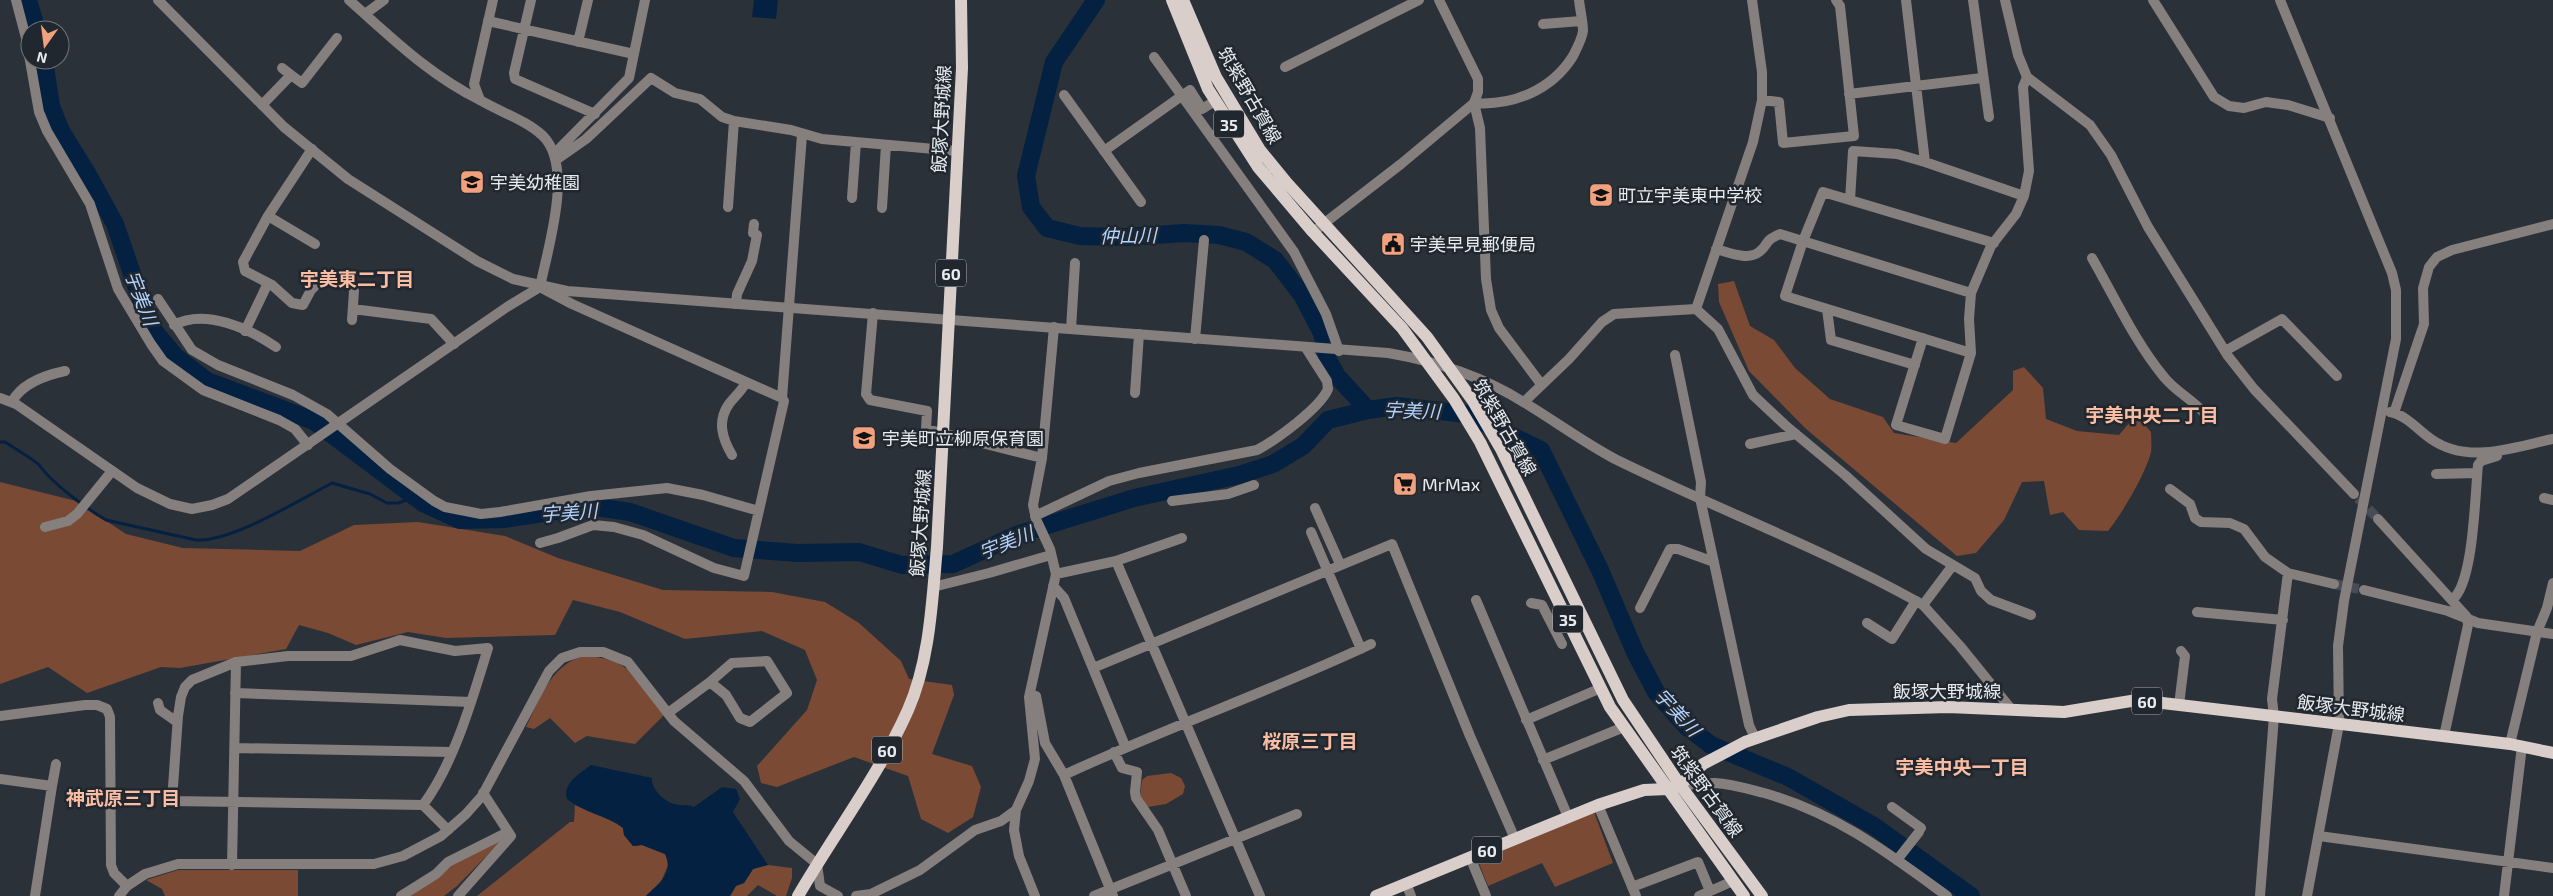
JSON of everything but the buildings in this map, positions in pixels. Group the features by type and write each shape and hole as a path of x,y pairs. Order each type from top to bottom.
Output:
{"main road":[{"name":"飯塚大野城線","path":"798,896 884,756 908,709 928,631 937,547 943,434 962,68 961,0"},
{"name":"筑紫野古賀線","path":"1172,0 1208,89 1258,167 1313,232 1402,328 1431,364 1454,399 1480,442 1601,688 1624,727 1744,896"},
{"name":"筑紫野古賀線","path":"1183,0 1216,77 1260,150 1324,224 1403,309 1450,368 1473,401 1502,450 1623,700 1680,785 1762,896"},
{"name":"飯塚大野城線","path":"1376,896 1598,805 1644,790 1668,789 1680,785 1703,764 1750,740 1818,717 1849,710 1948,707 2064,712 2137,700 2516,745 2553,753"}],"street":[{"path":"16,0 26,38 37,104 44,125 90,204 118,289 151,344 163,361 203,390 278,420 295,430 310,444"},
{"path":"158,0 284,127 348,178 476,261 513,279 540,287 567,291 1054,327 1339,351 1388,353 1413,357 1431,364 1465,372 1524,402 1576,438 1700,498 1821,553 1920,603 1960,646 2011,709"},
{"path":"0,398 12,402 145,492 170,504 192,509 212,505 228,499 507,306 540,287 560,179 556,156 537,131 438,76 395,43 349,0"},
{"path":"365,14 384,0"},
{"path":"480,100 474,84 493,0"},
{"path":"531,0 514,73 516,79 595,114"},
{"path":"578,42 588,0"},
{"path":"556,156 629,78 645,0"},
{"path":"1285,67 1420,0"},
{"path":"1313,232 1401,164 1474,103 1478,92 1478,79 1439,0"},
{"path":"1474,103 1492,104 1530,95 1552,81 1568,64 1580,43 1583,31 1579,0"},
{"path":"1696,309 1753,142 1762,100 1762,72 1752,0"},
{"path":"1762,100 1779,102 1783,143 1854,136 1840,6 1836,0"},
{"path":"1906,0 1925,162"},
{"path":"1973,0 1982,78 1989,117"},
{"path":"2005,0 2018,55 2027,77 2090,126 2106,147 2148,227 2225,351 2254,389 2354,494"},
{"path":"2153,0 2214,97 2229,106 2244,108 2266,102 2288,105 2330,118"},
{"path":"2280,0 2382,243 2396,290 2396,338 2344,601 2338,646 2339,724 2307,896"},
{"path":"1543,24 1581,20"},
{"path":"488,21 634,54"},
{"path":"282,68 302,83 337,38"},
{"path":"1154,56 1294,252 1326,314 1339,351"},
{"path":"262,105 291,75"},
{"path":"1924,338 1896,425 1946,439 1971,353 1969,319 1971,293 1994,243 2016,214 2024,196 2029,171 2024,86 2027,77"},
{"path":"556,156 586,139 651,78 675,93 700,100 722,117 734,121 791,130 802,135 957,151"},
{"path":"1849,94 1982,78"},
{"path":"1104,151 1190,90 1202,109 1215,101"},
{"path":"1064,95 1141,202"},
{"path":"1474,103 1480,128 1486,279 1491,310 1499,328 1541,384"},
{"path":"728,207 734,121"},
{"path":"540,542 558,538 593,525 614,526 643,535 714,568 744,576 784,401 782,398 802,135"},
{"path":"852,198 856,142"},
{"path":"882,208 886,145"},
{"path":"312,149 268,216 242,262 245,271 268,283 292,303 303,305 311,290 320,282 352,282 352,320"},
{"path":"1850,200 1853,151 1897,154 2024,196"},
{"path":"1971,353 1785,296 1803,241 1824,192 1994,243"},
{"path":"268,216 315,244"},
{"path":"736,304 738,294 752,261 757,235 753,233 754,224"},
{"path":"2394,413 2424,324 2425,279 2429,267 2437,257 2452,250 2553,224"},
{"path":"1716,250 1748,256 1759,252 1768,239 1780,234 1971,293"},
{"path":"1194,339 1204,240"},
{"path":"2092,258 2165,379 2194,402 2204,413"},
{"path":"1070,329 1075,264"},
{"path":"245,331 268,283"},
{"path":"540,287 572,304 782,398"},
{"path":"158,299 192,350 205,358 293,395 338,424 390,469 434,502 462,512 481,514 500,512 652,488 667,488 703,495 759,511"},
{"path":"352,309 431,319 454,344"},
{"path":"1524,402 1569,359 1602,322 1614,314 1696,309 1718,329 1753,395 1796,434 1846,475 1926,549 1975,578 1981,591 1991,600 2032,615"},
{"path":"1827,309 1831,340 1915,365"},
{"path":"873,314 866,394 870,400 927,411 926,429 1042,458"},
{"path":"174,325 182,320 217,318 276,347"},
{"path":"2225,351 2282,319 2337,376"},
{"path":"1035,896 1019,856 1014,830 1016,810 1029,781 1035,759 1029,697 1056,574 1051,552 1035,517 1033,505 1042,458 1054,327"},
{"path":"1135,393 1139,334"},
{"path":"1035,517 1108,481 1139,473 1220,461 1256,450 1272,442 1326,393 1328,384 1308,348"},
{"path":"1675,355 1701,482 1700,498 1749,725 1750,740"},
{"path":"12,402 16,394 36,381 50,374 65,371"},
{"path":"732,455 724,441 721,423 729,404 746,382"},
{"path":"2382,410 2394,413 2449,449 2487,453 2553,439"},
{"path":"1750,444 1796,434"},
{"path":"2452,600 2458,595 2461,588 2472,546 2477,473 2481,461 2504,454 2516,446"},
{"path":"45,527 68,521 77,514 112,471"},
{"path":"2436,474 2477,473"},
{"path":"1172,501 1228,494 1254,485"},
{"path":"2170,489 2190,504 2196,518 2201,522 2230,523 2244,529 2256,542 2265,557 2288,573 2334,584"},
{"path":"1315,508 1340,564"},
{"path":"2378,519 2467,617 2468,625 2444,736"},
{"path":"1310,532 1361,648"},
{"path":"1056,574 1116,561 1182,538"},
{"path":"1093,668 1392,544 1470,736 1515,838"},
{"path":"1640,608 1670,549 1678,548 1714,562"},
{"path":"934,583 989,573 1051,552"},
{"path":"1116,561 1153,643 1260,896"},
{"path":"1867,623 1892,639 1953,565"},
{"path":"2260,896 2274,716 2272,699 2288,573"},
{"path":"2504,896 2516,745 2537,632 2547,608 2553,583"},
{"path":"1053,586 1064,598 1125,746"},
{"path":"2364,590 2467,617 2478,623 2526,632 2553,634"},
{"path":"1476,600 1568,817"},
{"path":"1532,602 1542,605 1560,642 1574,632"},
{"path":"2197,612 2282,620"},
{"path":"423,804 436,788 471,702 488,648 455,651 400,640 350,656 288,656 236,662 192,680 185,687 181,696 177,722 168,801 423,804 448,830"},
{"path":"1064,775 1125,746 1310,672 1372,644"},
{"path":"2179,705 2185,656 2181,651"},
{"path":"119,896 128,886 145,874 178,864 374,864 404,856 441,836 466,814 483,793 549,671 562,658 580,652 603,652 628,662 674,721 744,781 789,841 817,864 820,886 838,896"},
{"path":"668,713 732,663 767,661 788,693 750,722 740,718 726,695 710,682"},
{"path":"232,865 236,662"},
{"path":"1526,720 1601,688"},
{"path":"235,693 471,702"},
{"path":"1029,697 1036,696 1045,743 1064,775 1112,893"},
{"path":"158,702 160,710 177,722"},
{"path":"0,716 85,705 96,705 107,709 110,717 111,865 114,873 128,886"},
{"path":"1543,760 1624,727"},
{"path":"235,748 451,752"},
{"path":"1114,752 1122,768 1137,772 1136,798 1158,830 1186,896"},
{"path":"36,896 56,764"},
{"path":"0,779 52,786"},
{"path":"1680,785 1715,783 1740,787 1787,800 1824,814 1899,857 1947,896"},
{"path":"458,896 511,836 483,793"},
{"path":"1598,805 1634,892 1698,862 1706,894 1733,881"},
{"path":"1892,807 1920,830 1899,857"},
{"path":"856,896 872,894 920,870 975,830 1001,821 1016,810"},
{"path":"1094,896 1112,893 1173,863 1297,814"},
{"path":"401,896 436,874 448,862 508,832"},
{"path":"2319,836 2553,868"},
{"path":"1470,857 1486,896"},
{"path":"1406,883 1411,896"}],"shaded area":[{"path":"1734,281 1750,326 1774,340 1795,368 1830,399 1883,417 1894,433 1956,443 2013,390 2013,371 2024,367 2043,388 2046,419 2077,431 2119,435 2136,415 2151,432 2151,452 2139,482 2108,531 2079,530 2063,512 2050,515 2044,481 2022,482 2004,520 1976,553 1957,556 1805,428 1749,371 1719,302 1718,284"},
{"path":"0,482 76,501 126,534 183,548 300,551 354,525 418,522 505,536 558,558 663,590 772,592 825,602 859,623 901,661 909,679 952,685 954,695 932,754 972,766 981,787 973,817 948,833 921,819 908,776 854,757 777,787 761,783 757,766 807,710 817,680 805,650 762,631 685,639 620,612 573,600 555,635 446,638 408,632 356,645 328,633 299,625 286,649 180,668 161,667 87,693 48,667 0,684"},
{"path":"583,656 599,657 622,666 639,681 664,715 635,744 587,736 575,743 550,718 534,729 526,727 541,695 554,675 562,667"},
{"path":"1171,773 1181,778 1185,786 1183,794 1166,804 1148,807 1140,797 1142,780 1147,776"},
{"path":"575,805 615,822 623,828 624,835 633,846 642,845 665,854 669,863 660,884 646,896 477,896 570,822 574,822"},
{"path":"1594,812 1613,863 1555,887 1542,863 1488,886 1478,861"},
{"path":"505,837 457,886 444,896 406,896 452,864"},
{"path":"768,865 792,868 792,878 786,896 777,896 758,885 747,896 730,896 736,885 744,883 753,869"},
{"path":"178,870 298,870 298,896 165,896 162,889 146,880"}],"water":[{"path":"754,0 778,0 776,19 752,17"},
{"path":"591,765 652,778 652,782 659,794 677,805 694,807 722,787 736,789 740,799 733,812 768,865 753,869 744,883 736,886 730,896 646,896 664,878 668,867 665,854 642,845 633,846 624,835 623,828 581,808 567,799 566,793 570,783"}],"waterway":[{"name":"宇美川","path":"28,0 34,20"},
{"name":"仲山川","path":"1096,0 1054,62 1026,176 1031,207 1047,228 1080,236 1126,237 1184,233 1219,235 1246,242 1275,260 1302,295 1322,333 1328,360 1337,376 1368,410"},
{"name":"宇美川","path":"46,70 51,106 61,131 115,224 150,326 175,356 207,381 314,421 423,503 460,520 504,519 589,506 630,512 734,548 797,553 859,552 902,565 953,564 1019,534 1134,498 1239,475 1273,464 1303,446 1328,420 1368,410 1397,406 1466,414 1541,450 1600,570 1635,652 1656,692 1686,726 1711,745 1788,777 1874,826 1971,896"},
{"path":"0,442 5,442 35,461 61,488 106,520 196,540 211,539 246,527 265,519 332,483 370,494 387,503 398,503 415,497"}],"tunnel":[{"path":"2358,498 2378,519"},
{"path":"2334,584 2364,590"}],"place":[{"name":"宇美幼稚園","path":"472,182"},
{"name":"町立宇美東中学校","path":"1601,195"},
{"name":"宇美早見郵便局","path":"1393,244"},
{"name":"宇美町立柳原保育園","path":"864,438"},
{"name":"MrMax","path":"1405,484"}],"district":[{"name":"宇美東二丁目","path":"357,278"},
{"name":"宇美中央二丁目","path":"2152,414"},
{"name":"桜原三丁目","path":"1310,740"},
{"name":"宇美中央一丁目","path":"1962,766"},
{"name":"神武原三丁目","path":"123,797"}]}
